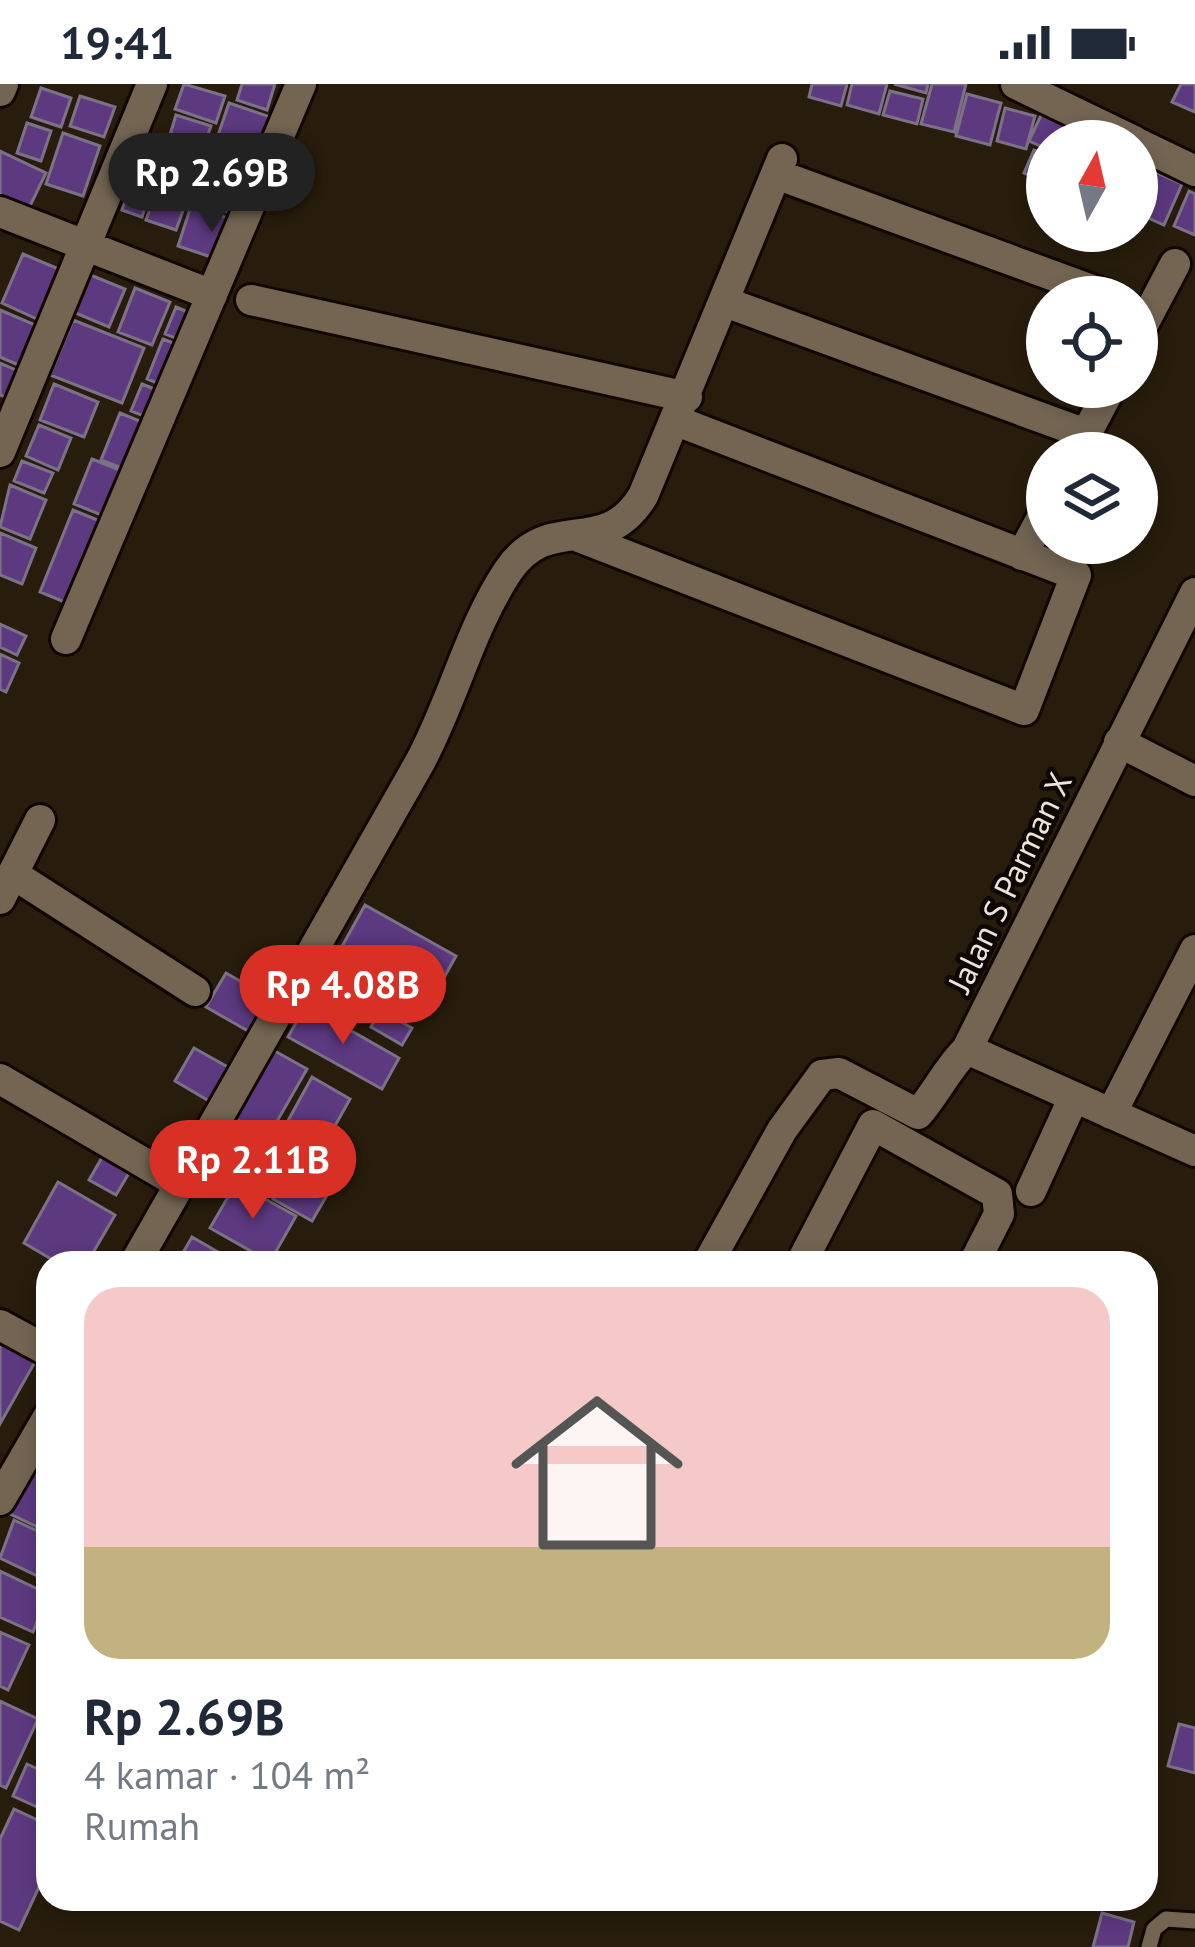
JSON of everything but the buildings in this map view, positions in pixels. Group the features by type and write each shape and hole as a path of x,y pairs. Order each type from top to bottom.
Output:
{"street":[{"path":"0,452 152,84"},
{"path":"66,639 301,84"},
{"path":"1018,84 1091,120"},
{"path":"1158,153 1195,171"},
{"path":"142,1251 423,755 508,572 532,544 614,530 629,519 682,409 779,166 1058,276"},
{"path":"0,212 212,296"},
{"path":"1158,291 1175,264"},
{"path":"251,300 682,409 1076,575 1024,710 573,535"},
{"path":"725,302 1051,432"},
{"path":"1022,555 1026,547"},
{"name":"Jalan S Parman X","path":"715,1251 794,1113 822,1075 839,1073 918,1114 942,1087 946,1070 967,1049 1195,592"},
{"path":"1118,742 1195,781"},
{"path":"40,820 6,887 195,991"},
{"path":"1111,1114 1195,950"},
{"path":"967,1049 1195,1151"},
{"path":"0,1079 180,1184"},
{"path":"1030,1191 1074,1097"},
{"path":"807,1251 873,1125 997,1194 999,1214 980,1251"},
{"path":"0,1325 36,1344"},
{"path":"0,1500 36,1438"}],"lane":[{"path":"1149,1947 1154,1929 1166,1919 1195,1921"}]}
